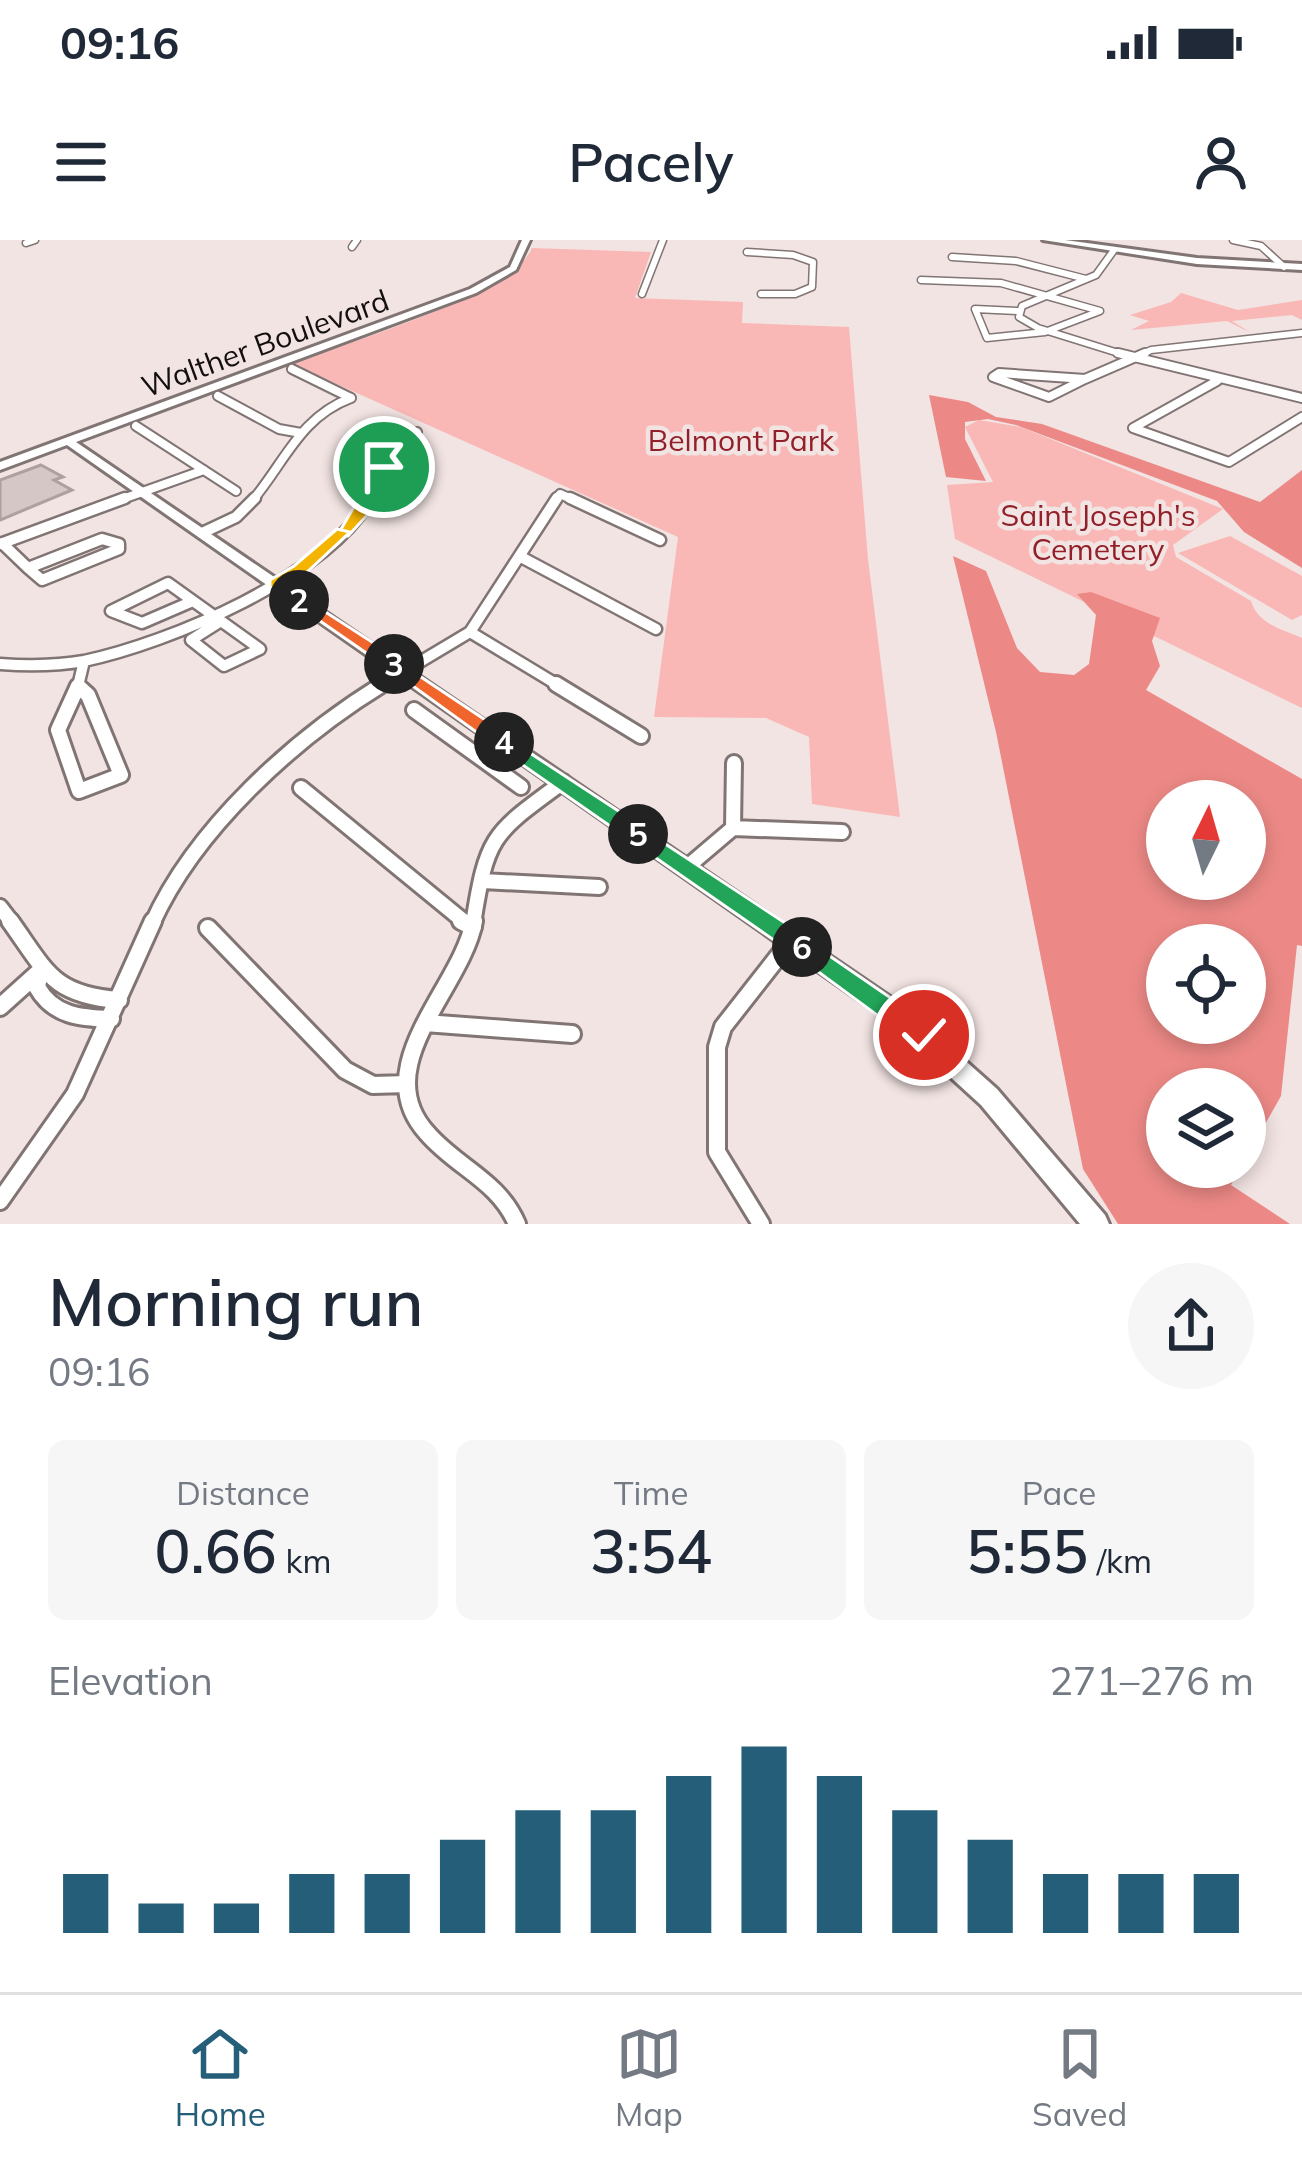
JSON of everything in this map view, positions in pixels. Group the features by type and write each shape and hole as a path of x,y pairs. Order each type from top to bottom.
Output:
{"main road":[{"path":"1047,240 1302,267"}],"street":[{"path":"26,244 35,240"},
{"name":"Walther Boulevard","path":"0,466 482,288 513,268 526,240"},
{"path":"642,294 663,240"},
{"path":"747,262 748,240"},
{"path":"1233,240 1263,247 1284,266"},
{"path":"921,280 1001,283 1046,295 1100,311 1028,339 986,338 975,309 1017,311 1046,295 1100,272 1114,250"},
{"path":"747,252 802,256 813,262 812,287 795,294 761,294"},
{"path":"952,257 1016,261 1087,279"},
{"path":"1017,311 1022,320 1131,357 1302,398"},
{"path":"1085,379 992,375 1049,397 1151,350 1302,333"},
{"path":"202,533 243,512 301,433 332,405 351,398 292,370"},
{"path":"1217,381 1133,428 1229,462 1302,417"},
{"path":"218,396 279,429 301,433"},
{"path":"136,426 236,491"},
{"path":"0,664 84,661 275,583 316,557 359,517 392,453 417,431"},
{"path":"68,441 897,1014 974,1081 1059,1175 1096,1224"},
{"path":"28,568 102,539 119,544 119,549 42,580 28,568 1,544 204,470"},
{"path":"0,1201 75,1094 164,897 208,837 306,735 402,670 470,632 560,494 660,540"},
{"path":"521,556 656,629"},
{"path":"193,601 138,625 127,625 111,611 168,583 210,612 222,621 260,650 224,666 191,640 222,621"},
{"path":"470,632 641,736"},
{"path":"79,686 88,694 121,775 79,791 58,730 79,686 84,661"},
{"path":"414,710 521,788"},
{"path":"453,738 477,724"},
{"path":"733,828 734,764"},
{"path":"517,1224 500,1190 419,1125 407,1084 413,1050 465,953 494,837 563,782"},
{"path":"301,788 472,928"},
{"path":"686,868 733,828 842,832"},
{"path":"483,880 598,886"},
{"path":"0,907 40,971 74,997 119,1000"},
{"path":"208,928 344,1070 373,1085 407,1084"},
{"path":"761,1224 717,1151 717,1047 723,1027 792,940"},
{"path":"0,1007 40,971"},
{"path":"40,971 37,987 50,1006 72,1016 111,1019"},
{"path":"425,1023 572,1034"}],"green space":[{"name":"Belmont Park","path":"532,248 651,252 635,298 743,302 742,323 849,327 868,559 900,817 812,804 809,737 766,718 654,717 678,537 292,364 461,300 519,265"},
{"path":"1181,293 1238,310 1302,300 1302,320 1292,315 1232,321 1251,333 1227,321 1131,330 1149,321 1130,315 1171,302"},
{"name":"Saint Joseph's Cemetery","path":"979,420 1021,427 1223,509 1173,545 1176,557 1251,601 1271,625 1302,638 1302,708 955,539 947,485 993,482 965,427"},
{"path":"1230,536 1302,576 1302,615 1292,620 1178,553"}],"shaded area":[{"path":"929,395 968,402 996,417 1042,424 1260,502 1302,470 1302,568 1244,532 1217,501 1016,425 988,419 965,422 965,439 986,481 946,477"},
{"path":"953,556 986,571 1017,648 1040,672 1074,675 1089,664 1096,615 1077,594 1091,592 1160,618 1152,641 1160,666 1146,690 1302,779 1302,946 1297,945 1281,1096 1266,1123 1266,1068 1146,1068 1146,1188 1236,1188 1290,1224 1118,1224 1083,1169 996,732"}],"building":[{"path":"41,465 63,477 54,480 72,490 0,520 0,480"}],"route":[{"path":"384,467 359,517 300,570 275,583 827,963 924,1035"}]}
